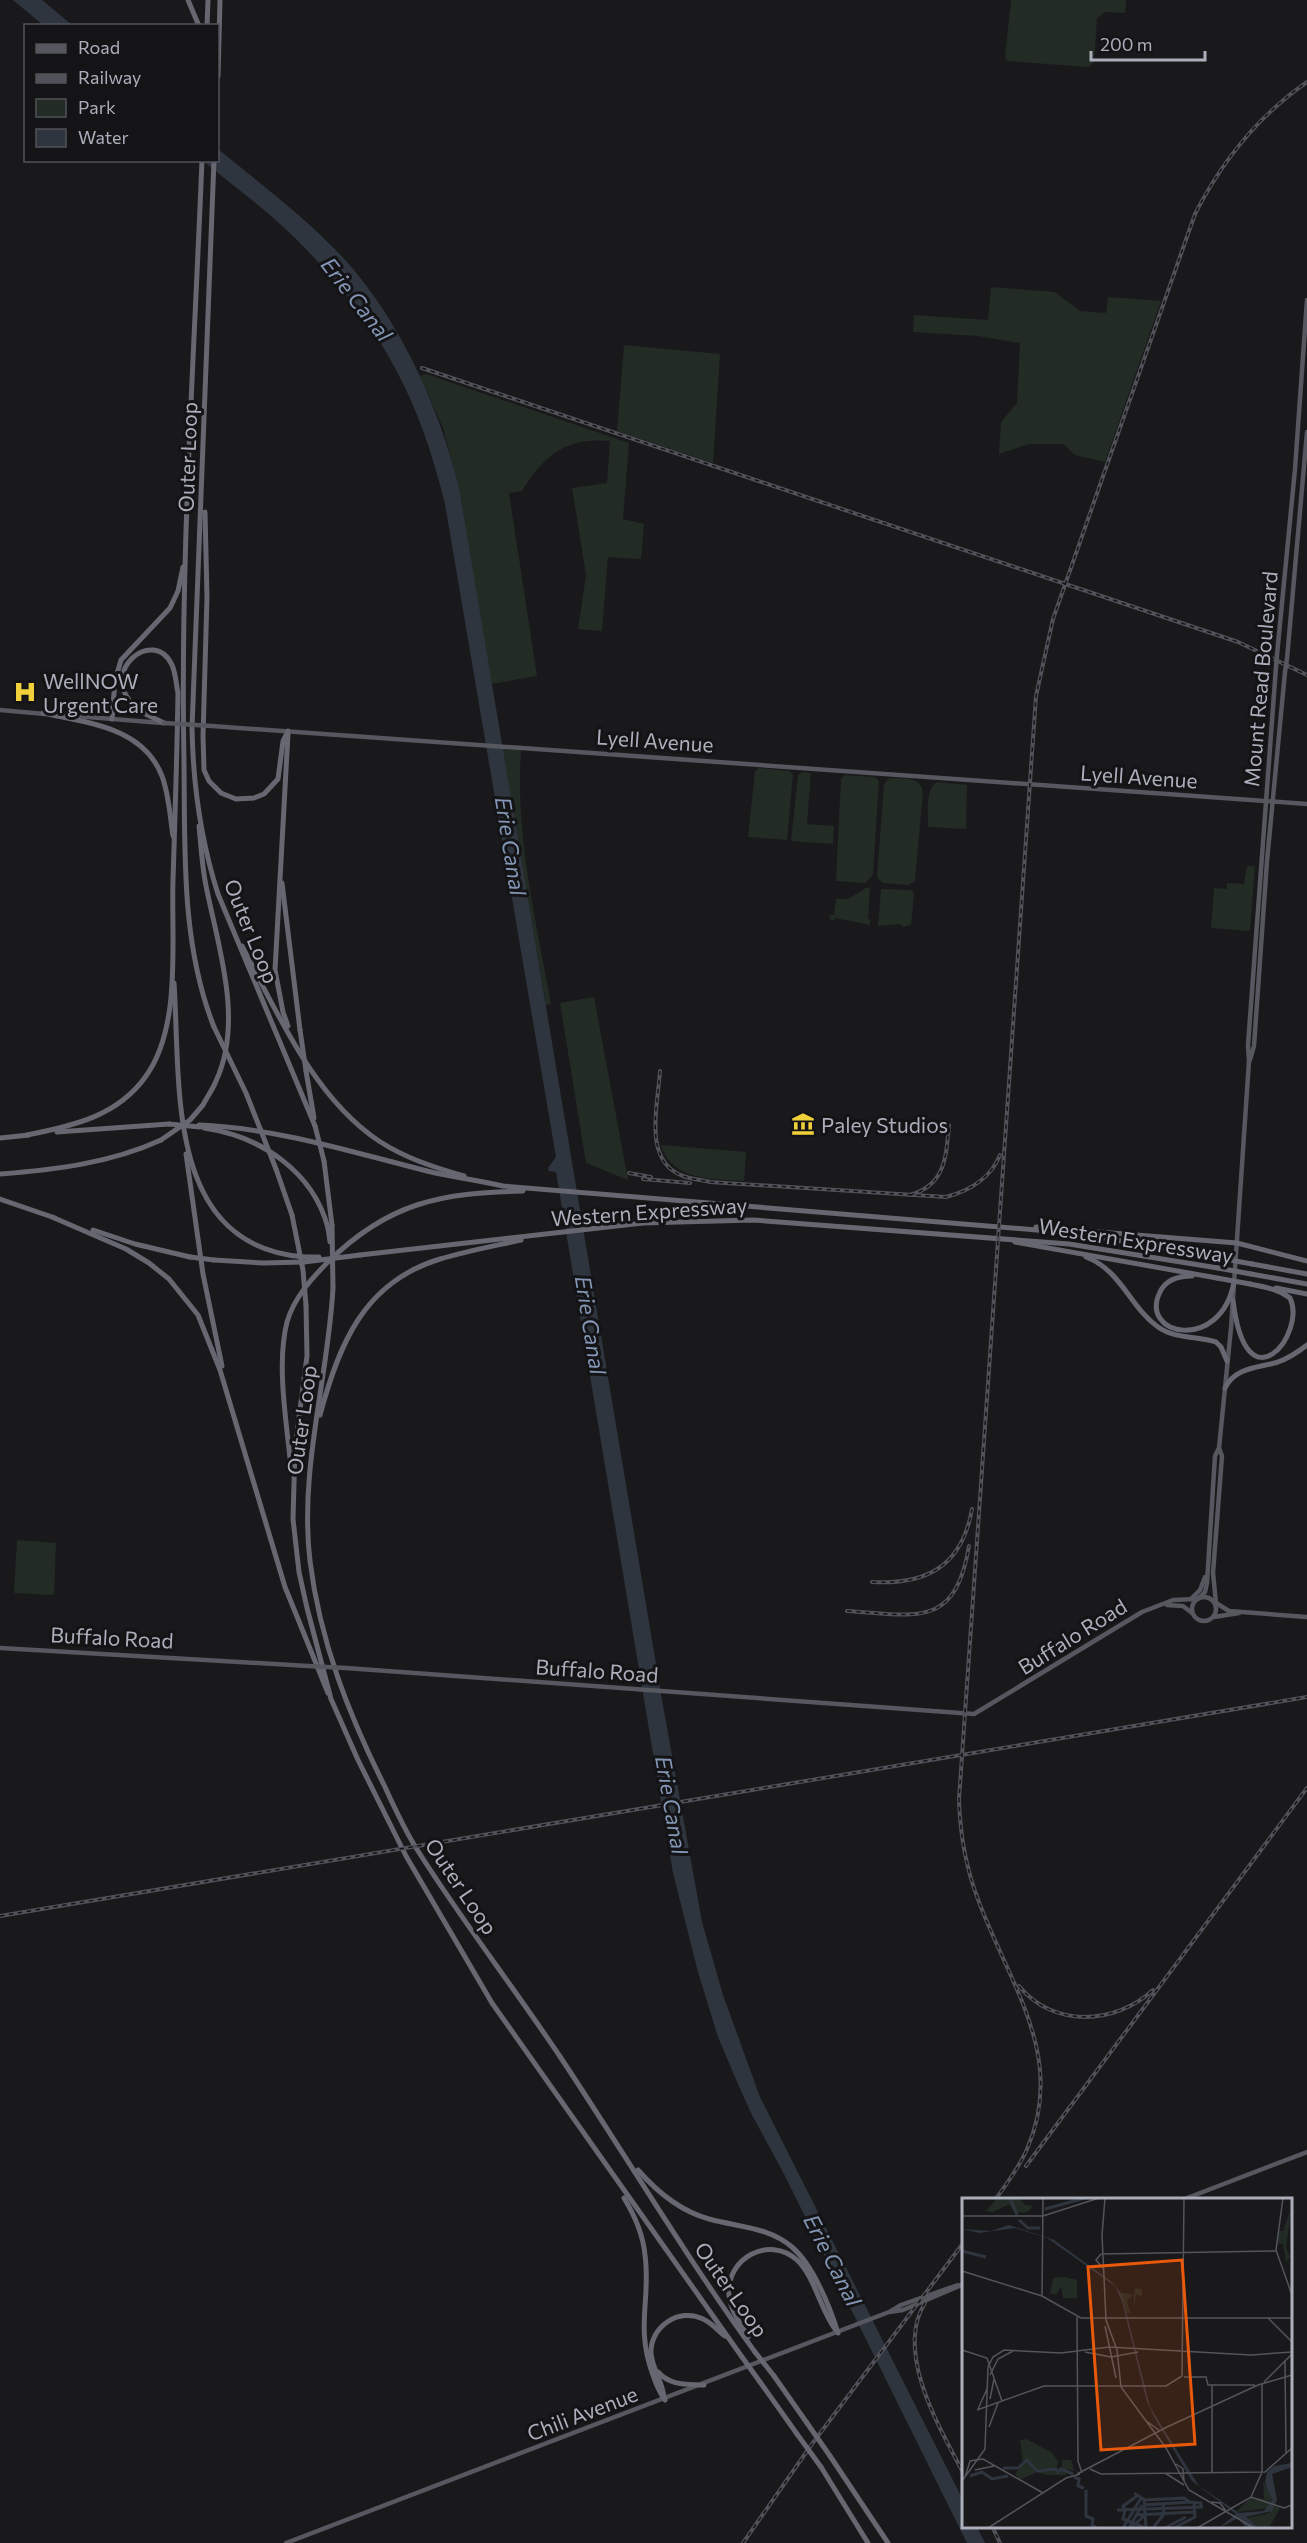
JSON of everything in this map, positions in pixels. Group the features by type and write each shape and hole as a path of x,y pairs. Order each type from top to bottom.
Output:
{"highway":[{"path":"188,0 198,24"},
{"path":"207,24 208,0"},
{"path":"219,40 222,0"},
{"name":"Outer Loop","path":"202,162 183,683 185,866 193,947 201,987 214,1027 246,1092 276,1169 292,1215 303,1270 307,1356 293,1483 293,1519 299,1572 331,1699 397,1840 492,2003 821,2467 868,2543"},
{"name":"Outer Loop","path":"214,162 203,502 192,728 195,790 211,874 315,1126 324,1161 333,1288 330,1333 309,1475 307,1508 315,1593 330,1658 372,1761 417,1850 524,2003 628,2159 697,2269 837,2465 888,2543"},
{"path":"203,502 206,518 207,597 203,736 204,770 209,781 221,793 236,799 254,798 264,794 278,779 283,742 288,731"},
{"path":"112,719 115,681 121,660 133,645 162,620 176,597 182,576 188,518"},
{"path":"27,1135 94,1118 119,1104 147,1075 164,1036 172,961 178,693 172,664 166,657 149,650 140,652 132,657 124,668 123,688 133,705 140,711 164,723"},
{"path":"178,693 183,683"},
{"path":"43,713 104,727 129,736 142,747 162,776 175,853"},
{"path":"288,731 275,970 283,1012 297,1047"},
{"path":"0,1174 93,1161 125,1154 161,1140 190,1120 203,1105 217,1080 226,1041 228,1014 222,960 203,866 195,790"},
{"path":"281,858 284,911 315,1126"},
{"path":"226,915 297,1047 342,1108 361,1128 379,1141 424,1164 491,1183"},
{"path":"172,961 182,1114 186,1148 196,1179 205,1197 228,1227 264,1249 304,1259"},
{"name":"Western Expressway","path":"0,1138 120,1126 169,1124 254,1130 438,1173 491,1183 591,1194 1089,1236 1307,1274"},
{"path":"199,1126 252,1142 292,1168 314,1194 330,1227"},
{"path":"186,1148 185,1157 195,1229 227,1391"},
{"path":"293,1483 285,1395 285,1338 294,1305 315,1275 363,1232 413,1205 441,1196 474,1192 546,1190"},
{"name":"Western Expressway","path":"0,1199 135,1244 190,1257 214,1260 263,1263 360,1255 597,1228 677,1221 753,1220 979,1236 1083,1246 1307,1284"},
{"path":"52,1216 126,1249 170,1279 185,1296 205,1329 227,1391 285,1587 322,1684 331,1699"},
{"path":"986,1226 1062,1228 1237,1243 1307,1261"},
{"path":"316,1431 336,1362 351,1331 361,1313 386,1287 401,1276 438,1259 552,1233"},
{"path":"979,1236 1307,1294"},
{"path":"1068,1251 1091,1259 1109,1269 1159,1328 1178,1336 1216,1342 1227,1360"},
{"path":"1217,1278 1183,1276 1167,1282 1161,1289 1157,1300 1158,1311 1164,1322 1171,1328 1183,1331 1208,1325 1225,1308 1234,1282"},
{"path":"1250,1284 1286,1295 1300,1310"},
{"path":"1233,1300 1242,1338 1252,1351 1266,1356 1277,1356 1289,1351 1298,1343"},
{"path":"1225,1388 1228,1382 1240,1372 1285,1359 1307,1345"},
{"path":"628,2159 657,2190 682,2208 709,2219 764,2231 794,2248 811,2271 838,2332"},
{"path":"607,2168 631,2209 641,2233 646,2268 643,2340 659,2393 665,2400"},
{"path":"755,2352 733,2310 729,2287 732,2273 740,2262 764,2250 776,2250 789,2255 802,2266 830,2322 838,2332"},
{"path":"665,2400 652,2358 652,2342 659,2328 683,2316 703,2319 729,2339"},
{"path":"656,2371 669,2382 704,2385"}],"main road":[{"name":"Mount Read Boulevard","path":"1250,1061 1248,1045 1265,801 1292,512 1307,300"},
{"name":"Mount Read Boulevard","path":"1197,1599 1207,1586 1215,1456 1219,1448 1233,1300 1250,1061 1254,1046 1273,802 1300,530 1307,432"},
{"path":"1300,530 1292,512 1302,496"},
{"name":"Lyell Avenue","path":"0,710 1307,804"},
{"name":"Mount Read Boulevard","path":"1216,1603 1213,1573 1222,1456 1219,1448"},
{"path":"1191,1599 1202,1587 1207,1570"},
{"path":"1193,1614 1192,1605 1197,1599 1206,1598 1226,1610 1307,1617"},
{"name":"Buffalo Road","path":"0,1648 346,1668 974,1714 1133,1617 1173,1600 1197,1599"},
{"path":"1214,1617 1217,1611 1216,1603"},
{"path":"1161,1605 1180,1605 1202,1619 1250,1613"},
{"path":"1185,2198 1307,2152"},
{"name":"Chili Avenue","path":"286,2543 704,2385 850,2328 901,2305 962,2284"}],"green space":[{"path":"1011,0 1126,0 1125,13 1105,12 1097,18 1094,62 1089,67 1007,61 1005,57"},
{"path":"991,287 1055,292 1080,311 1106,313 1108,297 1161,301 1105,462 1075,455 1063,444 1029,444 999,454 1001,422 1017,403 1020,343 978,336 913,332 914,315 988,320"},
{"path":"624,345 720,354 713,463 617,431"},
{"path":"426,374 629,443 623,519 644,524 641,559 608,557 602,631 578,629 586,575 572,488 607,483 610,441 581,442 558,451 539,467 522,491 509,493 537,676 491,684 459,487 443,428 420,376"},
{"path":"502,749 521,750 521,814 524,846 551,1004 546,1005"},
{"path":"759,768 789,771 793,774 787,840 748,837 755,772"},
{"path":"802,772 811,773 807,824 834,826 833,844 791,841 798,775"},
{"path":"845,775 875,777 879,781 873,874 866,883 836,881 841,779"},
{"path":"889,778 914,781 921,786 923,791 915,881 908,885 883,883 877,877 884,784"},
{"path":"938,782 967,785 966,829 928,827 929,795"},
{"path":"1247,866 1255,866 1250,931 1211,928 1214,888 1227,889 1227,883 1244,884"},
{"path":"870,888 868,919 870,919 870,925 830,919 829,915 834,915 836,899 848,899"},
{"path":"881,889 911,890 914,893 911,925 878,926"},
{"path":"594,997 628,1180 586,1163 560,1003"},
{"path":"661,1145 746,1152 744,1181 707,1178 683,1172 666,1157"},
{"path":"17,1540 56,1543 54,1595 14,1593"}],"water":[{"path":"13,0 42,0 71,24 42,24"},
{"name":"Erie Canal","path":"219,150 289,206 354,270 389,319 418,372 451,458 459,487 662,1700 702,1922 723,1995 760,2097 962,2498 962,2528 978,2528 985,2543 967,2543 784,2174 751,2113 718,2037 698,1972 673,1873 556,1172 549,1171 548,1168 556,1157 445,504 435,465 409,395 374,333 329,273 266,211 204,162 219,162"}],"railway":[{"path":"996,2198 1017,2169 1027,2149 1038,2116 1041,2084 1038,2053 1030,2023 979,1902 967,1864 962,1839 959,1799 1036,696 1053,619 1195,214 1217,176 1243,141 1289,95 1307,82"},
{"path":"422,368 1238,642 1307,675"},
{"path":"660,1071 655,1130 657,1145 670,1169 689,1178 710,1182 946,1197 971,1187 985,1177 1000,1155"},
{"path":"910,1195 922,1190 937,1177 945,1158 949,1125"},
{"path":"629,1173 651,1177"},
{"path":"643,1179 690,1183"},
{"path":"872,1582 909,1580 939,1568 960,1545 972,1509"},
{"path":"847,1611 912,1614 928,1612 942,1605 954,1592 963,1573 969,1546"},
{"path":"0,1916 1307,1697"},
{"path":"1026,2166 1307,1788"},
{"path":"1019,1986 1033,2000 1049,2009 1066,2015 1085,2017 1121,2010 1138,2002 1153,1990"},
{"path":"743,2543 812,2444 962,2245"},
{"path":"925,2303 917,2323 915,2344 917,2367 933,2413 962,2470"},
{"path":"993,2528 1000,2543"}],"place":[{"name":"WellNOW Urgent Care","path":"25,692"},
{"name":"Paley Studios","path":"803,1124"}]}
